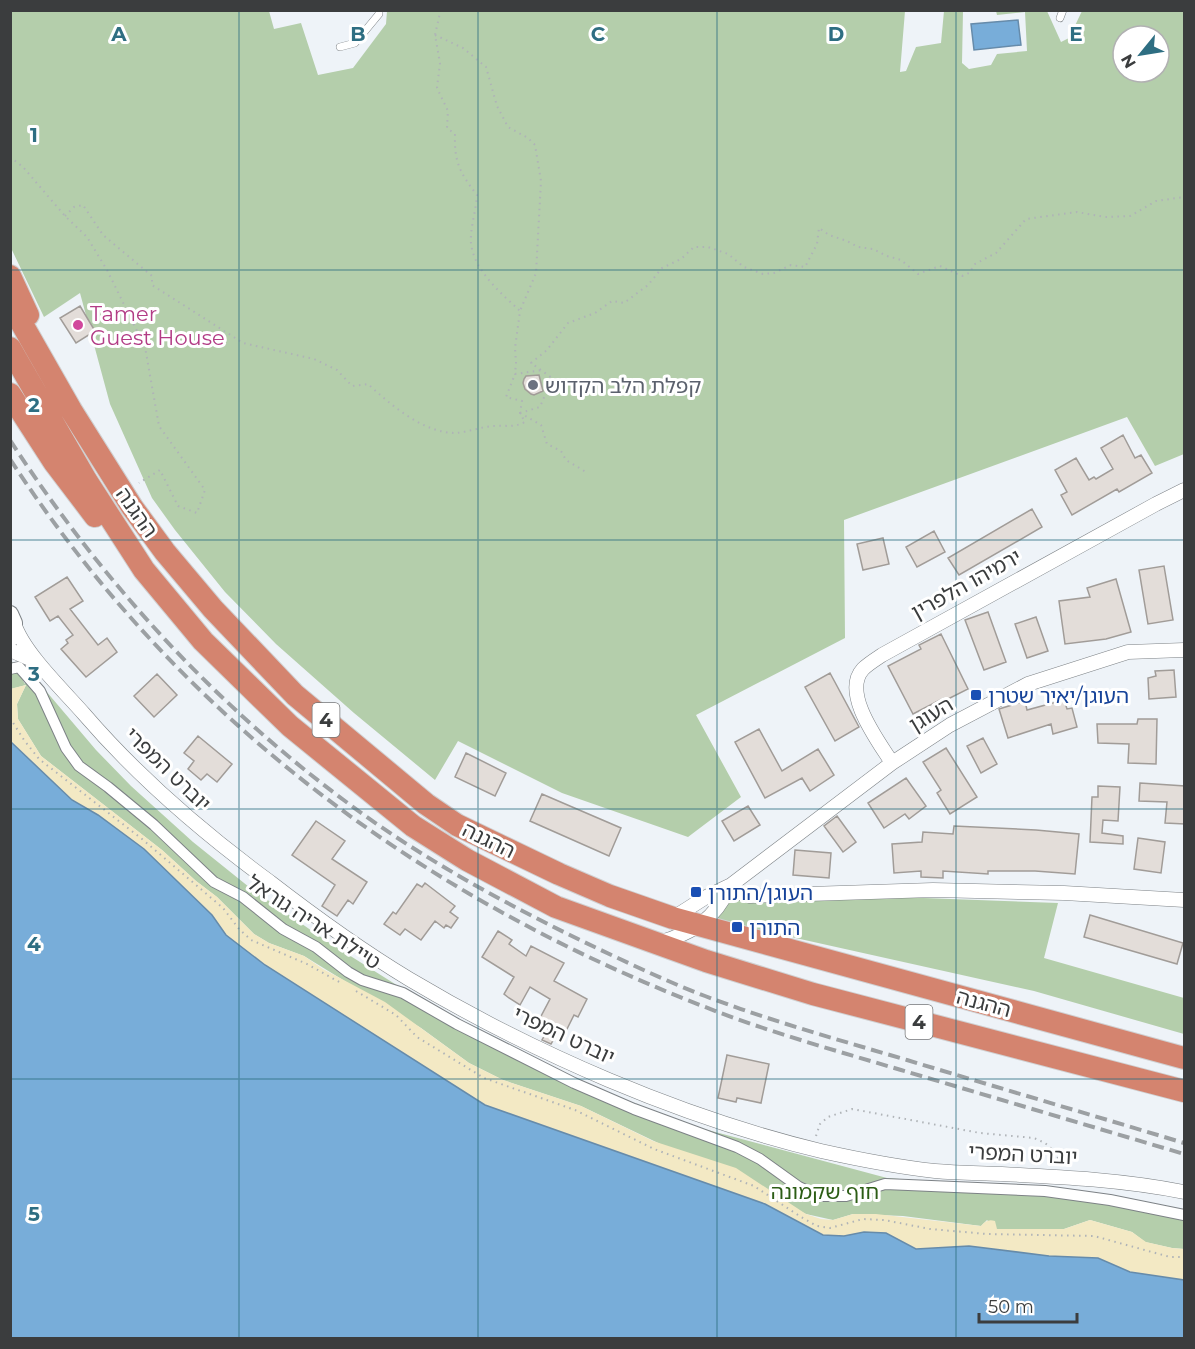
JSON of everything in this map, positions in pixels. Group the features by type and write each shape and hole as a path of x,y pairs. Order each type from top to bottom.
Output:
{"highway":[{"path":"10,276 71,410"},
{"name":"ההגנה","path":"10,303 71,410 132,507 165,552 213,609 295,695 426,804 458,825 559,874 610,896 673,918 1185,1058"},
{"name":"ההגנה","path":"10,348 87,480 144,570 203,641 290,726 413,826 467,860 556,907 655,944 813,994 1185,1091"},
{"path":"10,394 78,495 144,570"}],"street":[{"name":"ירמיהו הלפרין","path":"892,763 865,721 856,692 861,671 882,655 1185,490"},
{"name":"יוברט המפרי","path":"12,626 23,643 134,770 206,835 301,906 406,977 461,1009 621,1085 709,1117 814,1149 934,1171 1064,1177 1147,1185 1185,1192"},
{"name":"יוברט המפרי","path":"10,650 42,665"},
{"name":"העוגן","path":"673,918 706,897 731,885 892,763 950,725 1028,684 1128,652 1185,650"},
{"name":"טיילת אריה גוראל","path":"10,669 19,668 40,691 66,748 79,766 108,786 154,825 214,882 243,897 283,929 316,947 348,972 376,986 403,993 457,1024 574,1083 634,1110 737,1147 760,1159 799,1187 822,1196 846,1196 885,1184 1045,1191 1110,1200 1185,1215"},
{"name":"העוגן","path":"655,944 698,926 718,909 731,885"},
{"path":"731,885 737,892 750,896 933,891 1064,893 1185,900"}],"lane":[{"path":"340,47 355,43 379,14 379,10"}],"path":[{"path":"439,10 435,35 440,63 436,88 448,111 447,128 455,134 454,152 461,174 477,195 471,242 477,264 520,311"},
{"path":"65,216 74,207 83,205 103,235 152,276 152,285 243,343 314,359 337,370 352,386 368,384 385,400 432,429 457,433 494,425 518,426 525,422 520,413 522,401 506,397 516,363 515,348 520,311 536,273 541,181 535,145 528,138 508,127 496,106 486,67 463,48 435,35"},
{"path":"10,157 23,167 65,216 87,237 118,290 145,347 159,426 205,490 197,513 178,506 160,470 140,484 132,477"},
{"path":"520,413 540,407 552,378 531,363 547,350 568,323 595,314 612,301 624,303 648,285 662,268 681,259 694,247 708,248 728,254 744,267 763,274 774,273 790,265 805,267 817,244 819,228 858,248 873,249 901,260 918,274 940,266 962,276 969,273 975,264 996,253 1026,219 1077,212 1105,217 1130,216 1156,201 1185,197"},
{"path":"514,374 543,370"},
{"path":"520,413 541,424 547,444 561,452 566,460 586,472"},
{"path":"814,1149 820,1124 828,1117 852,1109 980,1133 1034,1138 1045,1143 1059,1156 1064,1177"}],"green space":[{"path":"11,11 269,11 274,29 301,23 318,75 353,68 386,24 387,11 905,11 900,72 906,71 916,47 941,43 944,11 963,11 962,63 969,69 991,65 997,54 1027,51 1025,12 997,15 996,11 1047,11 1061,42 1069,38 1082,11 1184,11 1184,454 1155,466 1127,417 844,520 845,638 696,715 741,797 688,837 562,793 458,741 435,780 276,644 225,592 175,530 152,498 110,404 80,293 44,317 11,248"},
{"name":"חוף שקמונה","path":"10,658 25,684 29,671 96,750 131,786 193,842 249,887 325,940 395,984 546,1066 623,1101 689,1125 887,1178 975,1185 1184,1210 1184,1249 1145,1242 1132,1232 1090,1220 1064,1229 996,1229 987,1220 981,1226 903,1216 853,1214 833,1220 806,1214 581,1106 503,1080 469,1063 421,1028 304,956 269,943 254,934 217,897 162,850 41,756 18,719 17,704 26,685 11,689"},
{"path":"732,891 1058,903 1044,958 1184,998 1184,1034 1034,991 715,920"}],"sand":[{"path":"26,685 17,704 18,719 41,756 162,850 217,897 254,934 269,943 304,956 323,969 385,1002 469,1063 503,1080 581,1106 653,1141 736,1168 806,1214 821,1219 833,1220 853,1214 876,1214 981,1226 991,1220 995,1221 997,1229 1064,1229 1090,1220 1132,1232 1146,1242 1184,1249 1184,1280 1130,1272 1098,1258 1049,1256 969,1246 916,1249 886,1233 823,1235 765,1204 485,1105 265,965 226,935 212,915 144,849 98,815 72,800 11,741 10,689"}],"water":[{"path":"1018,20 1021,45 974,50 971,24"},
{"path":"10,741 72,800 98,815 144,849 212,915 226,935 265,965 485,1105 765,1204 823,1235 886,1233 916,1249 969,1246 1049,1256 1098,1258 1130,1272 1184,1280 1184,1338 11,1338"}],"building":[{"path":"80,306 95,331 76,343 60,318"},
{"name":"קפלת הלב הקדוש","path":"539,375 543,391 531,394 525,389 524,379 526,376"},
{"path":"1123,435 1135,458 1141,455 1152,473 1119,492 1117,489 1072,515 1061,495 1067,492 1055,470 1076,458 1089,480 1094,477 1096,479 1113,469 1101,448"},
{"path":"1032,509 1042,527 959,575 948,558"},
{"path":"934,531 945,552 917,567 906,547"},
{"path":"883,538 889,564 863,570 857,544"},
{"path":"1164,566 1173,620 1148,624 1139,570"},
{"path":"67,577 83,601 70,609 98,645 107,638 117,652 86,677 61,649 68,643 66,640 73,635 58,616 50,621 35,597"},
{"path":"1116,579 1131,632 1106,639 1065,644 1059,601 1090,597 1087,588"},
{"path":"988,612 1006,662 984,670 965,620"},
{"path":"1036,617 1048,651 1027,658 1015,624"},
{"path":"941,634 968,689 913,714 888,666 921,649 919,645"},
{"path":"1174,670 1176,697 1149,699 1148,678 1156,676 1155,671"},
{"path":"830,673 859,727 835,741 805,687"},
{"path":"157,674 177,695 154,717 134,696"},
{"path":"1064,700 1067,709 1072,708 1077,727 1053,734 1051,724 1008,738 999,709 1025,701 1027,710"},
{"path":"1138,719 1157,719 1156,764 1128,763 1129,744 1098,743 1097,724 1137,724"},
{"path":"759,729 782,771 818,749 834,775 810,791 802,778 765,798 735,742"},
{"path":"198,736 232,764 217,782 207,774 201,780 188,769 194,761 184,753"},
{"path":"983,738 997,764 981,773 967,746"},
{"path":"946,748 977,797 950,814 937,793 941,790 923,762"},
{"path":"466,753 506,773 495,796 455,777"},
{"path":"906,778 926,806 909,819 905,814 884,828 868,803"},
{"path":"1140,783 1185,786 1185,824 1165,823 1167,802 1139,801"},
{"path":"1098,786 1120,787 1118,821 1103,820 1102,833 1123,836 1123,844 1090,842 1092,797 1098,797"},
{"path":"542,794 621,828 609,856 530,821"},
{"path":"748,806 760,825 734,841 722,821"},
{"path":"837,816 856,842 843,852 824,826"},
{"path":"316,821 345,841 332,859 367,882 353,904 348,900 337,916 322,906 335,885 292,855"},
{"path":"954,826 1079,834 1075,874 1035,871 988,871 988,874 943,871 943,878 921,877 921,871 894,873 892,844 922,842 923,832 953,834"},
{"path":"1138,838 1165,842 1161,873 1134,869"},
{"path":"795,850 831,853 829,878 793,875"},
{"path":"425,883 455,906 450,912 458,918 451,928 446,925 444,928 435,921 421,940 405,929 400,935 384,924 393,912 396,914 417,884 422,887"},
{"path":"1090,915 1183,943 1177,964 1084,937"},
{"path":"498,931 512,940 509,944 526,956 531,946 564,963 554,981 587,999 578,1017 574,1015 565,1033 559,1030 551,1044 542,1040 550,1026 539,1020 550,999 530,987 520,1005 504,994 514,977 482,957"},
{"path":"727,1055 769,1064 761,1103 737,1098 736,1102 718,1098"}],"railway":[{"path":"10,440 45,491 120,589 204,680 296,763 345,801 430,859 551,926 643,970 705,996 805,1030 1184,1143"},
{"path":"10,459 76,552 148,637 227,715 311,787 401,851 496,909 596,960 700,1005 749,1023 825,1048 1184,1154"}],"place":[{"name":"Tamer Guest House","path":"78,325"},
{"name":"קפלת הלב הקדוש","path":"533,385"},
{"name":"העוגן/יאיר שטרן","path":"976,695"},
{"name":"העוגן/התורן","path":"696,892"},
{"name":"התורן","path":"737,927"}]}
